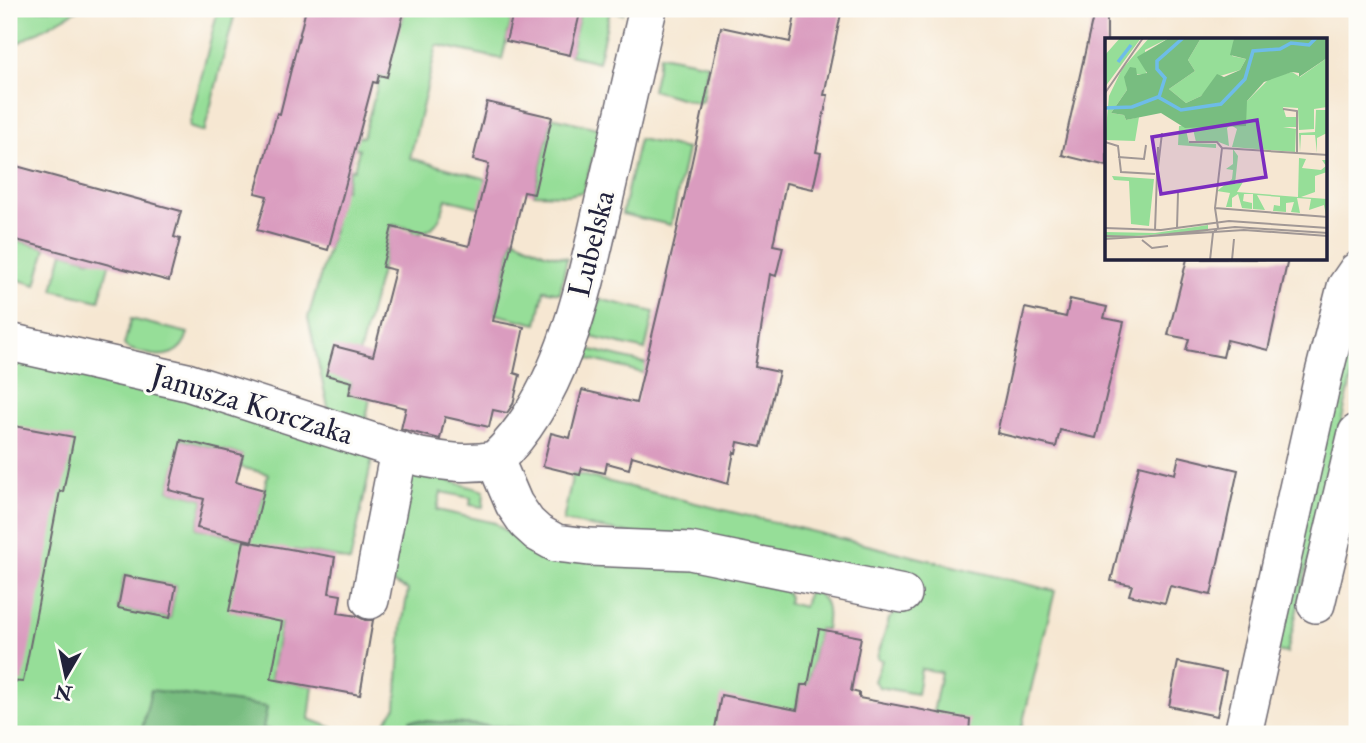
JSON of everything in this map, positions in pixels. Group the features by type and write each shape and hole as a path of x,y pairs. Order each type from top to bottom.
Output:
{"street":[{"name":"Lubelska","path":"495,460 516,439 533,414 554,372 570,330 589,264 648,9"},
{"path":"1243,734 1323,377 1346,286 1357,271"},
{"name":"Janusza Korczaka","path":"9,342 187,382 400,451 455,464 495,460"},
{"path":"1316,604 1357,433"},
{"path":"370,600 400,451"},
{"path":"495,460 514,504 527,523 556,543 690,551 903,594"}],"green space":[{"path":"14,9 79,9 18,43 9,37 9,24"},
{"path":"218,9 236,9 204,132 189,127"},
{"path":"405,9 514,9 502,59 437,45 410,158 484,178 487,183 482,208 446,199 439,219 427,231 412,234 413,229 393,225 349,393 370,398 365,425 329,411 308,318 334,229 338,188 345,190 350,169 354,170 359,149 353,147 356,136 363,137 395,23 401,24"},
{"path":"581,9 624,9 623,14 610,11 598,62 570,55"},
{"path":"660,55 708,64 702,101 698,103 652,90"},
{"path":"552,117 601,129 583,192 568,195 534,194"},
{"path":"639,139 687,149 671,225 622,214"},
{"path":"9,238 46,248 36,285 9,277"},
{"path":"513,238 545,253 567,258 560,293 544,290 537,324 495,314"},
{"path":"63,252 90,260 111,258 99,301 53,290"},
{"path":"1357,292 1357,355 1287,653 1275,651"},
{"path":"599,299 654,312 645,350 591,337"},
{"path":"131,319 188,333 177,351 165,355 151,355 128,349 124,345"},
{"path":"588,349 684,373 681,383 586,358"},
{"path":"9,358 186,398 373,455 350,562 295,550 271,679 313,686 309,719 344,732 376,734 299,734 262,729 267,707 151,690 141,734 9,734","holes":["182,440 242,455 240,467 268,474 251,541 197,528 204,499 169,490","124,576 176,586 170,618 118,608"]},
{"path":"410,469 484,491 483,507 470,505 471,498 441,492 437,510 495,523 517,540 534,548 670,564 783,586 789,597 788,603 804,607 808,591 820,596 826,605 826,629 819,629 808,686 801,685 792,734 601,734 410,720 409,734 376,734 396,707 402,625 408,590 384,579"},
{"path":"573,473 1055,591 1020,734 929,734 941,672 921,669 917,694 879,687 874,681 882,660 877,658 889,619 898,610 908,612 912,586 563,521"},
{"path":"151,690 267,707 263,729 299,734 141,734"},
{"path":"410,720 593,734 409,734"}],"building":[{"path":"306,9 405,9 387,77 379,75 377,83 373,82 328,250 257,230 267,196 255,193 277,113 280,114"},
{"path":"514,9 581,9 570,55 506,41"},
{"path":"796,9 842,9 824,95 828,95 816,152 821,153 813,189 786,183 773,245 783,247 776,276 770,274 755,367 779,372 761,447 738,442 728,484 632,456 629,469 607,463 605,473 582,468 580,475 543,466 551,433 570,438 582,390 636,403 721,27 790,42"},
{"path":"1094,12 1107,13 1105,166 1062,155"},
{"path":"487,102 552,117 534,194 524,192 493,321 524,327 514,373 520,375 513,404 507,413 493,410 489,427 445,417 440,439 401,429 406,408 349,394 352,382 326,375 334,346 373,356 395,270 382,267 392,227 469,246 489,164 473,160"},
{"path":"9,164 181,211 174,237 180,239 169,281 9,238"},
{"path":"1186,261 1288,261 1268,350 1227,340 1223,357 1186,350 1189,339 1168,335"},
{"path":"1070,299 1107,307 1104,318 1124,322 1096,438 1060,430 1056,447 997,433 1025,308 1066,317"},
{"path":"9,425 74,437 63,492 60,491 23,682 9,681"},
{"path":"181,440 243,455 236,482 264,490 252,541 197,528 204,499 169,490"},
{"path":"1179,456 1238,470 1211,595 1170,586 1165,603 1129,595 1132,585 1111,581 1139,465 1175,474"},
{"path":"244,541 335,557 329,593 341,595 338,613 373,620 360,695 271,679 282,622 229,611"},
{"path":"124,576 176,586 170,618 118,608"},
{"path":"819,629 861,637 851,691 859,693 859,698 970,719 969,734 714,734 721,695 797,710 801,685 808,685"},
{"path":"1178,662 1226,672 1217,716 1169,706"}]}
